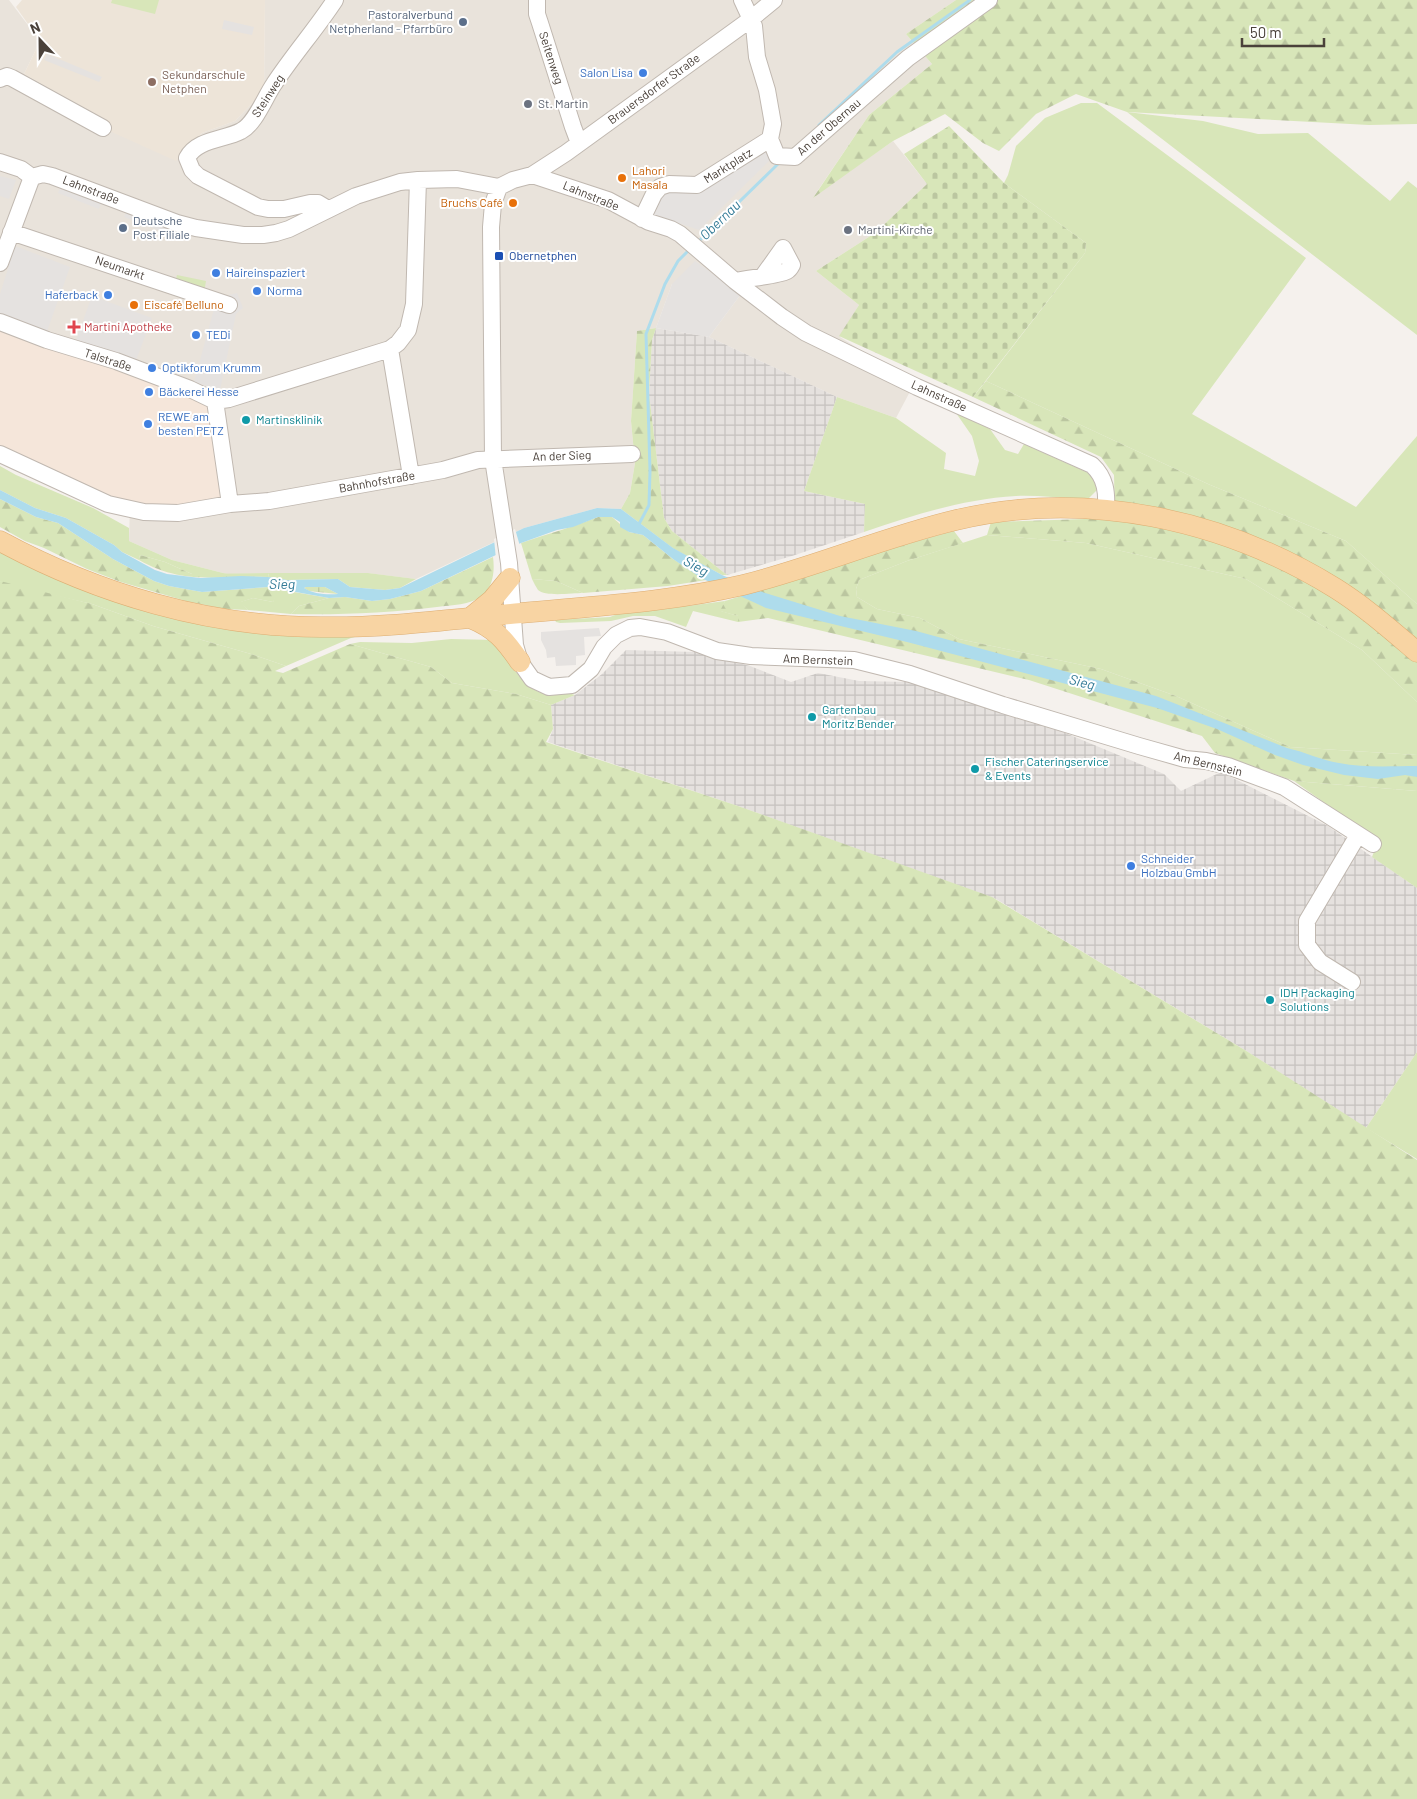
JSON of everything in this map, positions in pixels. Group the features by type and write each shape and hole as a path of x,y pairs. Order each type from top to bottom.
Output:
{"main road":[{"path":"0,541 62,571 144,601 207,616 272,625 352,627 470,618 685,596 742,585 793,571 919,529 969,517 1010,511 1065,508 1106,510 1137,514 1201,528 1274,555 1339,590 1380,620 1417,652"},
{"path":"470,618 492,600 509,571"},
{"path":"470,618 485,624 499,634 520,662"}],"street":[{"name":"Steinweg","path":"328,209 318,203 284,209 268,209 258,206 198,176 188,163 187,158 208,142 236,133 250,124 274,84 335,0"},
{"name":"Seitenweg","path":"536,0 537,14 573,127 580,143"},
{"name":"An der Obernau","path":"742,0 755,32 757,57 767,90 773,124 770,140 784,157 795,157 908,58 989,0"},
{"name":"Brauersdorfer Straße","path":"532,174 580,143 751,19 774,0"},
{"path":"0,79 7,76 12,78 103,128"},
{"name":"Marktplatz","path":"642,219 654,194 660,187 669,184 697,185 770,140"},
{"name":"Lahnstraße","path":"0,162 21,170 32,177 43,174 52,176 177,223 225,233 263,235 289,229 373,189 400,182 456,179 499,187"},
{"path":"493,459 491,227 493,204 499,187 532,174"},
{"name":"Lahnstraße","path":"532,174 608,200 642,219 672,229 782,317 806,333 917,387 1092,465 1105,483 1107,492 1106,510"},
{"path":"0,263 32,177"},
{"path":"230,504 215,401 229,399 390,349 398,343 408,330 414,304 418,180"},
{"name":"Neumarkt","path":"11,232 228,305"},
{"path":"735,280 763,276"},
{"name":"Talstraße","path":"0,322 47,340 116,361 190,389 215,401"},
{"path":"390,349 411,476"},
{"name":"Bahnhofstraße","path":"0,454 108,504 144,512 178,513 230,504 269,501 443,470 478,460 493,459"},
{"name":"An der Sieg","path":"493,459 632,454"},
{"name":"Am Bernstein","path":"493,459 509,571 515,645 520,662 532,678 549,687 572,685 591,669 604,648 616,635 630,628 640,627 667,632 717,651 752,656 854,660 910,674 971,695 1140,746 1185,758 1228,766 1284,787 1373,844"},
{"path":"1352,982 1320,962 1307,945 1307,921 1358,835"}],"shaded area":[{"path":"0,0 9,0 40,41 24,74 108,121 106,128 176,160 202,133 235,121 264,91 265,0 956,0 906,34 932,64 869,115 814,196 893,141 927,184 875,233 816,271 859,305 840,337 914,384 896,418 837,397 709,337 741,294 672,284 656,328 637,331 631,421 635,463 630,493 621,509 597,508 524,528 416,579 367,573 227,574 172,560 129,541 130,504 0,330"},
{"name":"Sekundarschule Netphen","path":"22,0 265,0 264,91 235,121 202,133 176,161 105,129 108,121 24,74 40,41 16,7"},
{"path":"224,20 254,27 252,35 222,29"},
{"path":"47,54 102,77 99,82 44,60"},
{"path":"760,141 770,160 699,230 640,210 651,186 696,182"},
{"path":"0,176 16,180 9,199 0,196"},
{"path":"61,186 102,201 99,209 58,193"},
{"path":"127,210 179,230 177,236 124,217"},
{"path":"15,246 70,267 46,334 0,317 0,294"},
{"path":"695,261 741,294 709,337 656,328 672,284"},
{"path":"237,293 243,308 236,314 220,390 194,382 217,298"},
{"path":"92,296 152,318 135,363 76,340"},
{"path":"656,328 709,337 837,397 804,491 865,504 864,532 727,575 672,531 664,518 649,394 652,340"},
{"path":"0,330 213,403 222,497 165,507 130,504 0,449"},
{"path":"599,628 601,636 584,637 585,655 576,656 576,665 556,666 555,657 547,658 546,650 541,640 541,632"},
{"path":"626,650 695,652 750,666 791,682 818,673 859,681 909,682 1034,720 1164,774 1181,791 1221,772 1328,826 1417,888 1417,1052 1366,1128 1248,1052 996,899 738,806 548,742 553,729 551,705 575,695 602,674"}],"green space":[{"path":"112,0 159,0 155,14 111,3"},
{"path":"956,0 1417,0 1417,124 1369,125 1127,112 1076,94 1036,114 999,151 983,143 945,114 893,141 813,198 869,115 932,64 906,34"},
{"path":"1081,103 1097,103 1306,258 1192,414 1356,507 1417,436 1417,604 1346,541 1208,484 986,381 1085,253 1086,243 1004,183 1016,146 1045,118"},
{"path":"1127,112 1203,121 1258,134 1308,133 1390,201 1408,181 1417,188 1417,335"},
{"path":"949,126 1004,183 1086,243 1085,253 973,397 839,336 859,305 816,271 875,233 927,184 904,154"},
{"path":"177,275 206,281 204,293 175,283"},
{"path":"656,328 652,340 649,394 664,518 672,531 727,575 722,575 674,549 621,509 630,493 635,463 631,421 637,331"},
{"path":"986,381 1208,484 1346,541 1417,604 1417,702 1362,650 1246,579 1086,543 987,535 991,522 1115,518 1114,475 1101,457 973,397"},
{"path":"837,397 896,418 946,453 944,469 975,476 979,461 972,436 956,413 990,429 1005,450 1018,454 1024,444 1093,475 1097,490 1089,498 1016,496 977,500 920,514 864,532 865,504 804,491"},
{"path":"0,466 16,475 93,508 129,528 129,541 172,560 227,574 192,574 165,562 140,555 139,560 122,552 114,545 66,518 35,508 0,490"},
{"path":"0,499 36,517 58,523 113,559 154,581 169,586 202,592 268,587 277,591 277,595 273,602 253,598 241,602 248,610 225,609 186,601 121,582 25,541 0,527"},
{"path":"598,517 612,517 629,532 643,535 673,559 706,580 668,586 583,593 556,581 532,579 521,543"},
{"path":"954,531 963,543 907,561 859,580 856,589 857,597 877,609 920,618 959,639 1101,669 1176,696 1290,747 1417,755 1417,791 1294,781 1215,753 1202,736 1029,680 768,618 738,622 738,616 720,611 725,601"},
{"path":"987,535 1086,543 1246,579 1362,650 1417,702 1417,755 1290,747 1176,696 1101,669 959,639 920,618 877,609 857,597 856,589 859,580 907,561"},
{"path":"0,551 99,594 359,636 286,666 153,626 92,604 5,584 0,581"},
{"path":"140,555 165,562 192,574 269,573 268,577 202,578 187,576 156,568 139,560"},
{"path":"493,557 494,568 489,588 482,596 466,603 383,612 291,614 299,606 329,598 345,597 372,601 390,599 421,591"},
{"path":"269,573 368,573 416,579 400,588 385,590 350,587 338,579 287,580 268,577"},
{"path":"532,579 556,581 583,593 553,594 542,592 538,590"},
{"path":"0,581 92,604 153,626 251,654 286,666 275,671 283,673 350,644 431,667 452,683 516,694 551,705 553,729 546,742 738,806 992,897 1248,1052 1417,1160 1417,1799 0,1799"},
{"path":"325,587 338,594 309,591 304,588"},
{"path":"274,588 329,598 299,606 291,614 248,610 240,602 253,598 273,602 277,591"},
{"path":"725,601 721,611 738,616 738,622 693,611 686,627 655,616 633,616 611,621 560,623 555,620 610,617 620,613 686,603 688,606"},
{"path":"451,639 495,640 528,685 548,695 575,695 551,705 516,694 452,683 431,667 350,644 360,642 412,643"},
{"path":"1294,781 1417,791 1417,888 1372,857 1378,841"},
{"path":"1417,1052 1417,1159 1366,1128"}],"water":[{"name":"Sieg","path":"0,490 35,508 66,518 114,545 122,552 155,570 167,574 200,578 241,576 287,580 338,579 350,587 385,590 400,588 524,528 597,508 621,509 673,548 722,575 759,591 840,616 916,631 1156,696 1287,748 1326,760 1358,766 1417,766 1417,777 1405,775 1378,779 1344,775 1303,765 1275,755 1217,729 1157,708 907,642 766,608 701,578 643,535 629,532 620,527 620,522 612,517 598,517 521,543 421,591 390,599 372,601 345,597 329,598 268,587 202,592 169,586 154,581 113,559 58,523 36,517 0,499","holes":["325,587 338,594 320,594 304,588"]}],"pier":[{"path":"515,529 520,546 496,559 494,539"}],"waterway":[{"name":"Obernau","path":"819,125 897,52 970,0"},
{"name":"Obernau","path":"698,242 780,162"},
{"name":"Obernau","path":"638,526 649,505 650,471 646,334 665,284 678,261 690,249"}],"place":[{"name":"Pastoralverbund Netpherland - Pfarrbüro","path":"463,22"},
{"name":"Salon Lisa","path":"643,73"},
{"name":"Sekundarschule Netphen","path":"152,82"},
{"name":"St. Martin","path":"528,104"},
{"name":"Lahori Masala","path":"622,178"},
{"name":"Bruchs Café","path":"513,203"},
{"name":"Deutsche Post Filiale","path":"123,228"},
{"name":"Martini-Kirche","path":"848,230"},
{"name":"Obernetphen","path":"499,256"},
{"name":"Haireinspaziert","path":"216,273"},
{"name":"Norma","path":"257,291"},
{"name":"Haferback","path":"108,295"},
{"name":"Eiscafé Belluno","path":"134,305"},
{"name":"Martini Apotheke","path":"74,327"},
{"name":"TEDi","path":"196,335"},
{"name":"Optikforum Krumm","path":"152,368"},
{"name":"Bäckerei Hesse","path":"149,392"},
{"name":"Martinsklinik","path":"246,420"},
{"name":"REWE am besten PETZ","path":"148,424"},
{"name":"Gartenbau Moritz Bender","path":"812,717"},
{"name":"Fischer Cateringservice & Events","path":"975,769"},
{"name":"Schneider Holzbau GmbH","path":"1131,866"},
{"name":"IDH Packaging Solutions","path":"1270,1000"}]}
